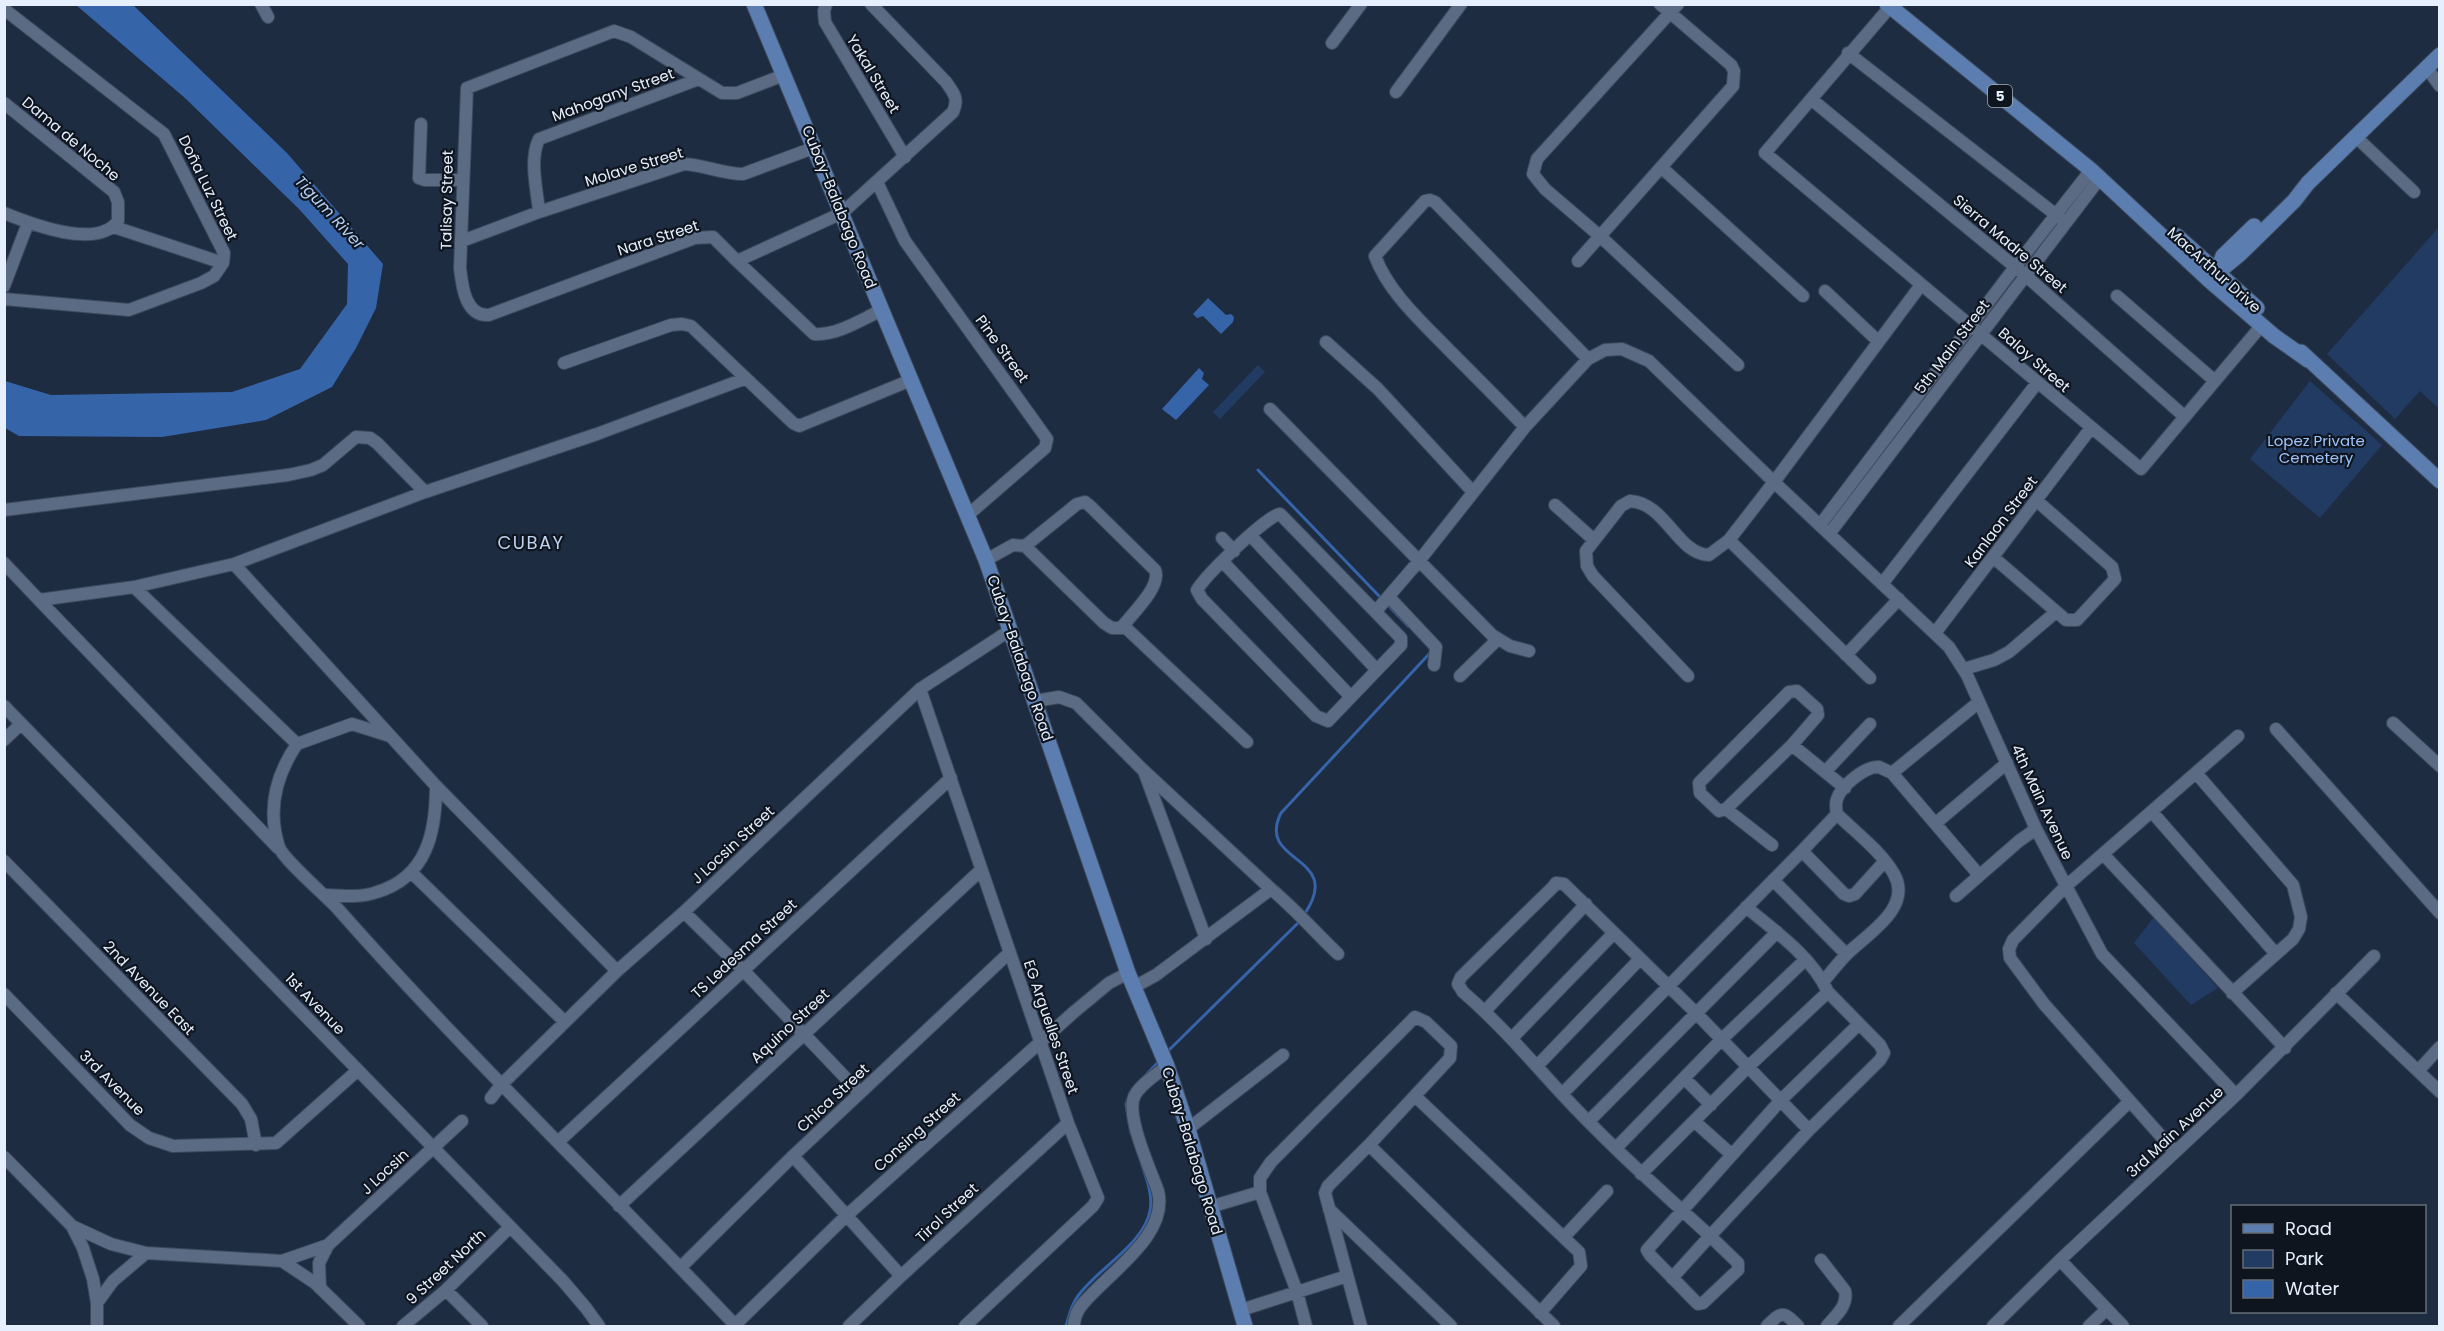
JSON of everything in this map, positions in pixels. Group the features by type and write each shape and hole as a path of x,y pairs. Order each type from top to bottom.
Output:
{"main road":[{"name":"Cubay-Balabago Road","path":"754,4 969,514 1131,980 1188,1129 1245,1326"},
{"name":"MacArthur Drive","path":"1888,6 2101,178 2169,229 2262,326 2308,360"},
{"path":"2213,275 2240,254 2294,201 2308,183 2439,55"},
{"name":"MacArthur Drive","path":"2213,275 2439,481"}],"street":[{"path":"261,4 268,17"},
{"name":"Yakal Street","path":"826,4 825,22 905,157"},
{"path":"737,261 842,213 953,112 957,104 955,95 946,82 871,4"},
{"path":"1332,43 1361,4"},
{"path":"1396,92 1461,4"},
{"path":"1578,261 1733,86 1731,65 1675,8 1660,4"},
{"path":"1811,99 1888,6"},
{"path":"1675,8 1537,159 1533,167 1533,174 1536,180 1601,237 1738,365"},
{"name":"Doña Luz Street","path":"4,9 164,134 224,252 223,263 214,276 129,310 4,299"},
{"name":"Talisay Street","path":"472,309 464,294 461,281 462,180 467,88 614,31 631,37 699,80"},
{"path":"1848,53 2061,218"},
{"path":"2426,67 2439,86"},
{"path":"699,80 722,93 730,94 784,75"},
{"name":"Mahogany Street","path":"539,212 535,148 539,139 699,80"},
{"name":"Baloy Street","path":"1811,99 1765,153 2141,469 2262,326"},
{"name":"Sierra Madre Street","path":"1811,99 2020,271 2185,417"},
{"name":"Dama de Noche","path":"4,103 114,192 119,215 114,227"},
{"path":"421,124 418,178 462,180"},
{"path":"2356,137 2414,192"},
{"name":"Molave Street","path":"462,241 539,212 684,164 703,165 731,174 743,174 816,147"},
{"path":"1660,167 1803,296"},
{"name":"5th Main Street","path":"1824,530 2061,218 2101,178"},
{"name":"Pine Street","path":"878,182 905,241 1047,439 1045,448 969,514"},
{"path":"1383,603 1526,427 1588,359 1435,202 1425,201 1375,256 1390,284 1420,320 1526,427"},
{"path":"4,213 46,229 80,234 114,227 223,263"},
{"path":"4,286 28,223"},
{"name":"Nara Street","path":"472,309 489,315 695,238 713,237 814,334 833,332 882,310"},
{"path":"1688,676 1593,576 1586,555 1594,540 1621,506 1630,501 1647,504 1694,551 1702,555 1709,555 1729,540 1922,285"},
{"path":"1825,291 1878,341"},
{"path":"2117,296 2216,381"},
{"path":"564,363 671,325 691,326 744,379 799,426 911,380"},
{"path":"1326,342 1378,389 1473,492"},
{"name":"4th Main Avenue","path":"1588,359 1605,350 1622,349 1649,361 1949,647 1964,669 2036,829 2102,954 2236,1095"},
{"path":"39,600 134,587 234,564 425,492 597,434 744,379"},
{"path":"1882,584 2037,383"},
{"path":"1270,409 1474,617 1498,639 1510,646 1528,651"},
{"name":"Kanlaon Street","path":"1935,633 2091,428"},
{"path":"4,510 288,475 322,465 356,437 370,438 377,443 425,492"},
{"path":"1993,558 2066,620 2077,620 2115,579 2112,567 2036,500"},
{"path":"1024,546 1081,502 1090,506 1155,570 1157,576 1155,585 1122,627"},
{"path":"1555,505 1594,540"},
{"path":"1383,603 1402,642 1329,720 1323,720 1316,716 1202,599 1197,590 1198,586 1250,535 1275,514 1283,516 1437,647 1434,665"},
{"path":"1250,535 1377,670"},
{"path":"1222,538 1234,551"},
{"path":"1729,540 1870,678"},
{"path":"986,560 1013,545 1024,546 1104,623 1112,628 1126,628 1247,742"},
{"path":"1222,562 1351,697"},
{"path":"4,563 326,895 407,987 681,1267 735,1326"},
{"path":"234,564 394,737 436,786 617,971"},
{"path":"134,587 297,744"},
{"path":"1846,655 1899,599"},
{"path":"1964,669 1994,660 2009,652 2056,612"},
{"name":"J Locsin Street","path":"491,1098 501,1085 617,971 684,912 920,689 1008,631"},
{"path":"1460,676 1498,639"},
{"name":"EG Arguelles Street","path":"920,689 1068,1123 1098,1198 1096,1203 965,1326"},
{"path":"1797,691 1817,709 1818,715 1792,745 1726,809 1719,811 1701,793 1699,783 1789,692 1797,691"},
{"path":"1035,702 1059,697 1069,699 1080,706 1143,770 1270,889 1296,909 1338,954"},
{"path":"1892,773 1979,702"},
{"name":"1st Avenue","path":"4,706 563,1281 599,1326"},
{"path":"2393,723 2439,766"},
{"path":"4,740 21,724"},
{"path":"279,849 272,806 282,770 297,744 307,738 352,724 394,737"},
{"path":"1825,772 1870,724"},
{"path":"2276,729 2439,914"},
{"path":"2175,1152 2044,1004 2010,958 2009,949 2013,940 2066,887 2238,736"},
{"path":"1792,745 1845,788"},
{"path":"1936,823 2007,763"},
{"path":"1562,1094 1837,814 1837,800 1858,774 1874,766 1892,773 1979,875"},
{"path":"1143,770 1206,939"},
{"path":"2196,773 2294,885 2301,917 2299,928 2293,939 2232,993"},
{"name":"TS Ledesma Street","path":"558,1142 951,778"},
{"path":"326,895 354,896 376,893 396,884 411,872 424,855 429,842 436,805 436,786"},
{"path":"1726,809 1772,845"},
{"path":"2152,812 2276,954"},
{"path":"1641,1174 1711,1106 1826,987 1846,954 1888,917 1894,908 1898,895 1895,875 1837,814"},
{"path":"1956,896 2036,829"},
{"path":"1802,851 1845,894 1850,896 1855,894 1884,861"},
{"path":"2103,854 2284,1048"},
{"name":"2nd Avenue East","path":"4,861 242,1104 251,1119 256,1145"},
{"name":"Aquino Street","path":"620,1206 981,870"},
{"path":"411,872 565,1022"},
{"path":"1773,880 1846,954"},
{"path":"1809,1130 1781,1100 1749,1066 1695,1012 1563,884 1556,884 1461,977 1458,984 1459,988 1512,1038 1562,1094 1641,1174 1682,1210 1738,1263 1738,1270 1698,1304 1647,1250 1682,1210 1781,1100 1859,1024"},
{"name":"Consing Street","path":"735,1326 846,1216 1109,983 1156,975 1270,889"},
{"path":"1485,1011 1586,904"},
{"path":"1672,1278 1809,1130 1882,1057 1884,1050 1826,987 1805,960 1746,907"},
{"path":"684,912 743,970 860,1093"},
{"path":"1589,1121 1695,1012 1777,933"},
{"path":"1512,1038 1613,934"},
{"name":"Chica Street","path":"681,1267 793,1156 1009,953"},
{"name":"3rd Main Avenue","path":"1993,1326 2236,1095 2374,956"},
{"path":"1537,1066 1640,960"},
{"path":"1616,1148 1722,1039 1805,960"},
{"path":"2336,993 2439,1092"},
{"name":"3rd Avenue","path":"4,994 130,1125 149,1138 173,1146 276,1143 358,1070"},
{"path":"1306,1326 1298,1292 1260,1192 1260,1178 1267,1167 1415,1017 1426,1022 1450,1046 1452,1052 1447,1062 1370,1145 1328,1186 1324,1193 1361,1326"},
{"path":"2418,1071 2439,1047"},
{"path":"1188,1129 1282,1055"},
{"path":"1074,1326 1079,1307 1149,1236 1158,1218 1161,1201 1134,1122 1132,1109 1135,1094 1162,1056"},
{"path":"1684,1078 1711,1106"},
{"path":"1415,1096 1579,1252 1581,1266 1539,1313"},
{"path":"1899,1326 2130,1101"},
{"name":"J Locsin","path":"282,1261 328,1245 462,1121"},
{"path":"1695,1121 1732,1155"},
{"name":"Tirol Street","path":"849,1326 901,1275 1068,1123"},
{"path":"1370,1145 1554,1326"},
{"path":"793,1156 901,1275"},
{"path":"4,1157 72,1226 83,1248 93,1279 97,1302 97,1326"},
{"path":"1564,1237 1607,1191"},
{"path":"1210,1207 1260,1192"},
{"path":"1328,1209 1451,1326"},
{"path":"72,1226 111,1244 146,1253 282,1261 320,1288 359,1326"},
{"name":"9 Street North","path":"403,1326 447,1290 509,1228"},
{"path":"320,1288 319,1263 328,1245"},
{"path":"97,1302 113,1281 146,1253"},
{"path":"1821,1260 1845,1291 1846,1297 1845,1303 1827,1326"},
{"path":"2060,1260 2123,1326"},
{"path":"1240,1311 1347,1276"},
{"path":"447,1290 482,1326"},
{"path":"2089,1326 2107,1309"},
{"path":"1767,1326 1779,1314 1787,1315 1798,1326"}],"green space":[{"path":"2439,227 2439,409 2420,391 2395,419 2327,354"},
{"path":"1258,365 1265,372 1220,419 1213,412"},
{"name":"Lopez Private Cemetery","path":"2310,381 2382,445 2320,518 2250,459"},
{"path":"2154,917 2218,988 2191,1005 2134,943"}],"water":[{"name":"Tigum River","path":"76,5 133,5 287,153 383,264 376,308 356,348 332,387 266,420 162,437 19,436 5,428 5,381 51,395 232,392 300,369 347,304 348,264 299,209 185,98"},
{"path":"1208,298 1226,315 1231,314 1234,317 1233,322 1221,334 1203,316 1197,318 1193,314"},
{"path":"1199,368 1204,373 1202,379 1209,385 1176,420 1162,409"}],"waterway":[{"path":"1258,470 1381,598"},
{"path":"1386,603 1408,626"},
{"path":"1304,915 1314,895 1314,881 1308,870 1280,842 1276,830 1281,813 1430,653"},
{"path":"1166,1053 1300,921"},
{"path":"1132,1090 1160,1060"},
{"path":"1128,1099 1126,1104 1131,1133"},
{"path":"1066,1326 1078,1296 1130,1245 1146,1223 1151,1199 1142,1165"}],"district":[{"name":"CUBAY","path":"531,543"}]}
